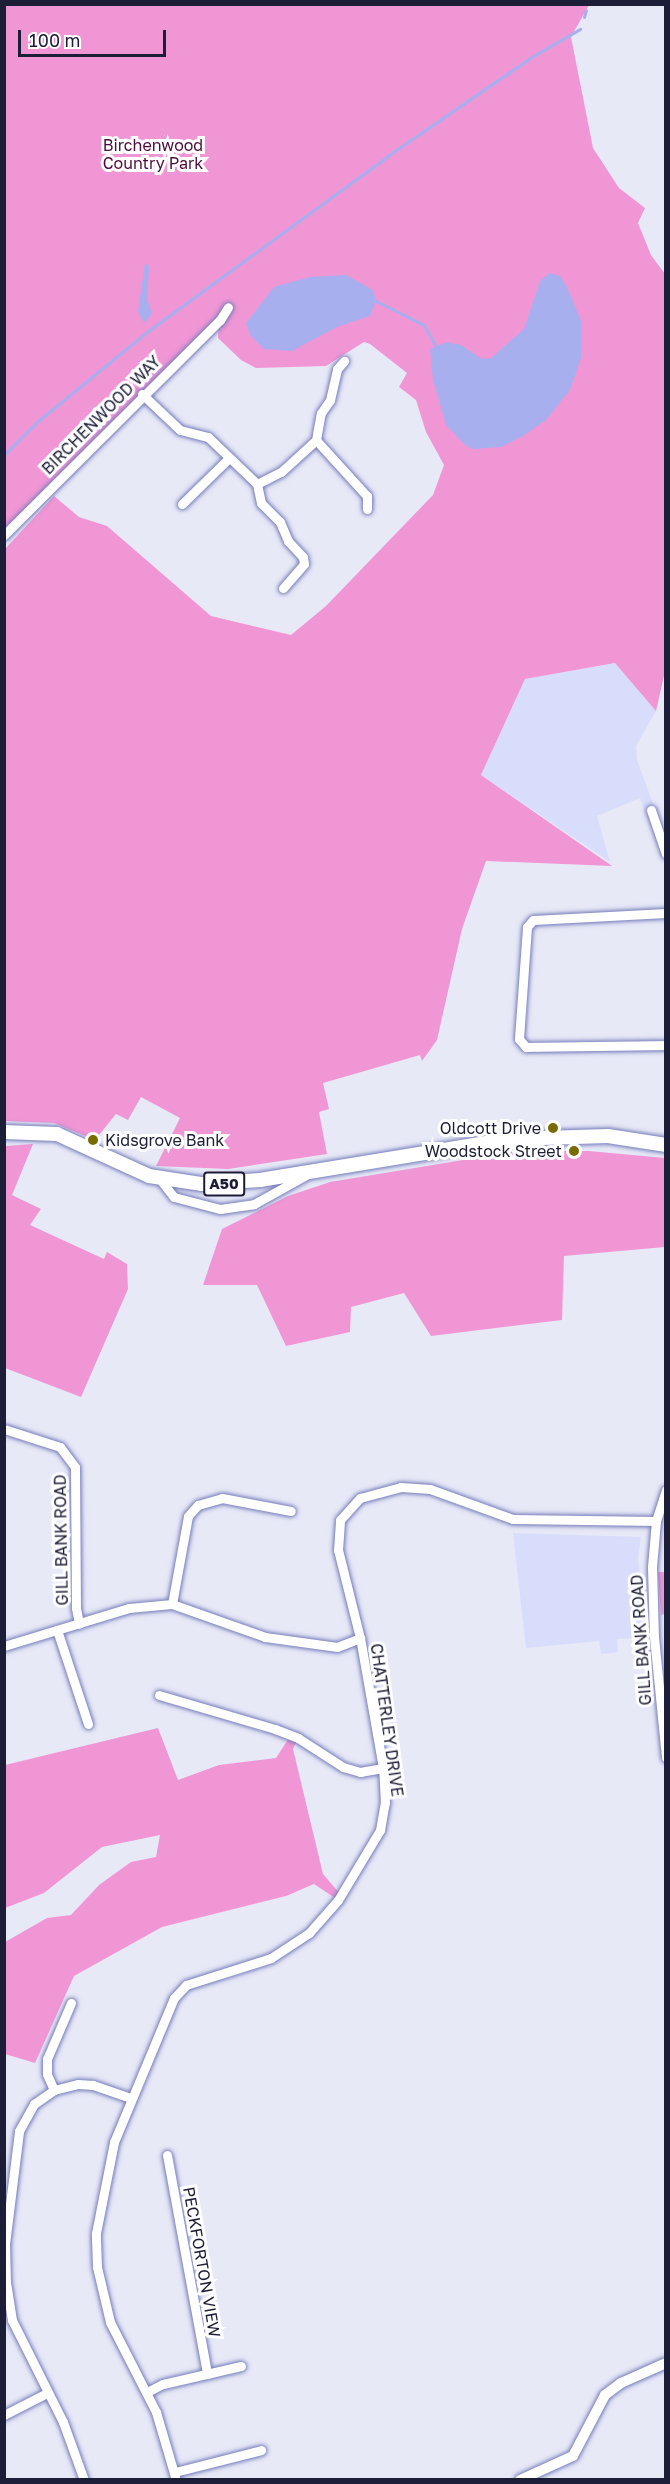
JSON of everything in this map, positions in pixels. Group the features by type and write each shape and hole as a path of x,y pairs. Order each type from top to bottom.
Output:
{"main road":[{"name":"A50","path":"4,1132 57,1134 159,1178 234,1183 510,1139 608,1136 666,1145"}],"street":[{"name":"BIRCHENWOOD WAY","path":"4,535 221,317 228,307"},
{"path":"221,317 229,325"},
{"path":"256,484 281,472 316,440 321,413 330,400 337,369 344,361"},
{"path":"142,394 180,430 208,436 228,459 256,484 261,503 280,522 288,541 303,557 304,564 283,588"},
{"path":"316,440 367,496 367,509"},
{"path":"182,504 228,459"},
{"path":"651,810 666,854"},
{"path":"666,913 529,924 519,1039 526,1047 666,1045"},
{"path":"159,1178 174,1197 220,1209 254,1204 313,1171"},
{"name":"GILL BANK ROAD","path":"4,1429 60,1447 75,1467 76,1608 80,1624"},
{"name":"CHATTERLEY DRIVE","path":"175,2476 165,2434 147,2392 110,2322 97,2267 96,2233 105,2184 130,2098 163,2019 186,1985 271,1958 322,1922 380,1830 385,1803 383,1768 360,1638 337,1540 340,1520 350,1506 371,1492 401,1487 430,1489 513,1519 656,1521"},
{"path":"656,1521 666,1491"},
{"path":"172,1604 188,1516 198,1505 222,1498 291,1511"},
{"name":"GILL BANK ROAD","path":"656,1521 652,1567 654,1637 666,1757"},
{"path":"4,1646 129,1608 172,1604 266,1637 337,1647 360,1638"},
{"path":"57,1630 88,1724"},
{"path":"159,1695 283,1732 343,1767 360,1772 383,1768"},
{"path":"54,2090 47,2074 47,2059 71,2002"},
{"path":"84,2480 68,2433 8,2322 5,2244 16,2154 26,2114 54,2090 93,2085 130,2098"},
{"path":"4,2153 16,2154"},
{"name":"PECKFORTON VIEW","path":"167,2155 207,2374"},
{"path":"520,2480 573,2456 605,2395 621,2383 666,2363"},
{"path":"147,2392 162,2384 241,2366"},
{"path":"4,2415 47,2393"},
{"path":"175,2476 261,2450"}],"shaded area":[{"path":"616,663 656,711 636,746 637,760 655,809 645,813 640,798 597,816 610,862 481,775 525,679"},
{"path":"513,1533 641,1537 638,1559 647,1637 617,1639 618,1652 601,1654 599,1641 526,1648"}],"green space":[{"name":"Birchenwood Country Park","path":"5,5 589,5 571,37 593,148 619,188 645,208 638,223 651,255 665,274 666,667 656,711 615,663 525,679 481,775 612,866 486,861 462,929 437,1040 422,1061 420,1055 323,1083 329,1109 319,1112 327,1154 228,1169 156,1166 180,1118 141,1097 128,1120 116,1114 95,1140 54,1123 5,1121 5,549 54,496 79,517 107,526 211,616 291,635 326,606 433,495 444,465 426,432 416,400 399,387 407,373 370,344 364,342 326,366 256,368 241,360 218,338 219,321 5,535"},
{"path":"33,1144 12,1195 41,1209 30,1225 104,1259 107,1252 127,1264 128,1289 81,1397 5,1368 5,1146"},
{"path":"517,1151 589,1151 665,1158 665,1247 564,1256 562,1320 431,1336 404,1293 351,1307 350,1332 286,1346 257,1285 203,1285 222,1229 288,1196 330,1182"},
{"path":"658,1572 665,1572 665,1614 661,1615"},
{"path":"158,1728 178,1780 219,1765 276,1758 291,1735 298,1738 293,1749 323,1874 341,1895 338,1900 314,1884 286,1896 162,1927 74,1976 35,2063 5,2054 5,1942 47,1918 71,1915 99,1885 131,1862 156,1857 160,1835 102,1847 44,1893 5,1908 5,1765"}],"water":[{"path":"145,263 149,266 147,298 152,314 144,323 138,312"},
{"path":"550,273 560,276 582,323 581,358 570,390 546,420 523,436 501,447 473,449 465,445 446,425 433,380 430,349 447,342 461,345 482,359 491,358 524,329 540,281"},
{"path":"346,275 373,290 376,301 370,316 337,327 292,351 264,349 250,335 246,323 274,287 310,277"}],"waterway":[{"path":"584,17 586,10"},
{"path":"4,455 38,421 148,331 389,155 530,58 580,29"},
{"path":"376,301 424,325 435,345"}],"place":[{"name":"Oldcott Drive","path":"553,1128"},
{"name":"Kidsgrove Bank","path":"93,1140"},
{"name":"Woodstock Street","path":"574,1151"}]}
